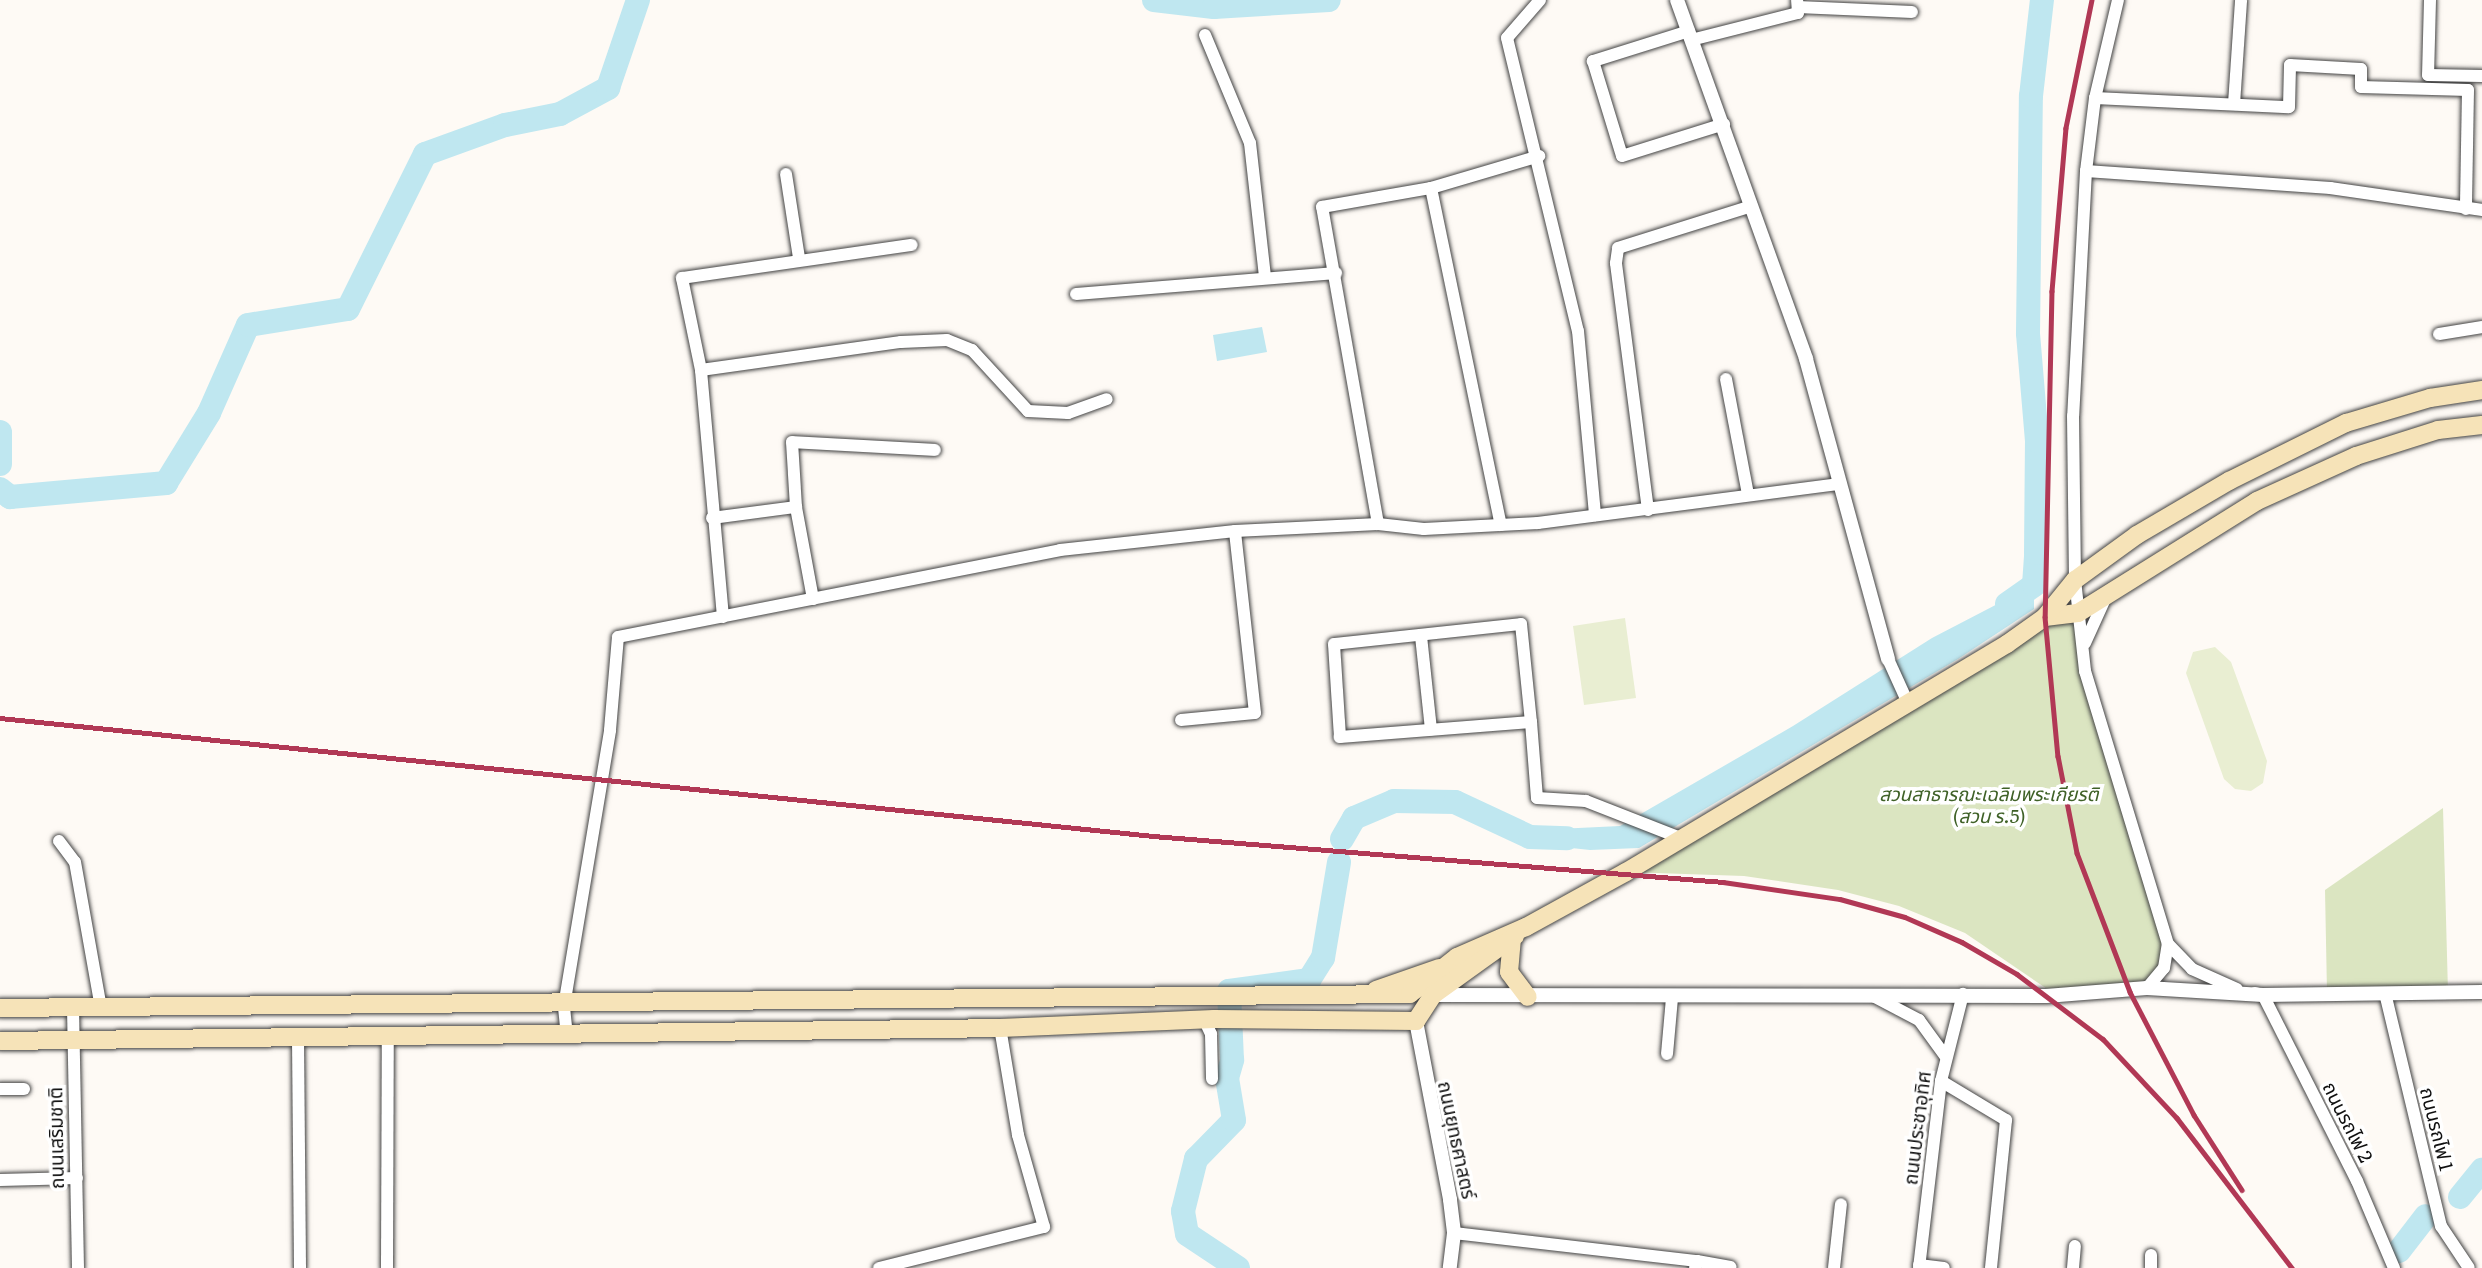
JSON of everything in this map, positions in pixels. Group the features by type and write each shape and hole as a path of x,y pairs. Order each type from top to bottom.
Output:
{"main road":[{"path":"0,1041 567,1036 1000,1028 1209,1019 1416,1021 1433,995 1519,933 1905,698 2045,617 2075,580 2193,501 2346,422 2430,398 2482,390"},
{"path":"2045,617 2078,613 2257,501 2356,456 2438,429 2482,425"},
{"path":"0,1008 564,1006 1410,994 1444,967 1491,938 1519,933"},
{"path":"1519,933 1509,972 1528,997"},
{"path":"1363,995 1444,967"}],"street":[{"path":"1540,0 1507,38 1539,156 1578,331 1595,515"},
{"path":"1677,0 1724,124 1806,359 1837,484 1888,659 1905,698"},
{"path":"2118,0 2095,98 2086,171 2073,416 2075,580 2085,671 2168,944 2192,970 2213,982 2263,995"},
{"path":"2234,104 2241,0"},
{"path":"2430,0 2428,75 2482,76"},
{"path":"1724,124 1622,156 1593,61 1692,35 1798,13 1797,3 1912,12"},
{"path":"1205,34 1250,143 1265,276"},
{"path":"2095,98 2289,107 2290,65 2361,69 2361,87 2468,90 2466,209"},
{"path":"1378,524 1336,273 1322,207 1431,188 1539,156"},
{"path":"2086,171 2330,188 2441,202 2466,209 2482,209"},
{"path":"786,174 799,258"},
{"path":"1431,188 1501,525"},
{"path":"1648,510 1618,248 1752,206"},
{"path":"723,617 712,518 701,370 682,278 799,258 912,245"},
{"path":"1076,294 1265,276 1336,273"},
{"path":"2439,334 2482,327"},
{"path":"701,370 901,341 947,340 972,350 1028,411 1068,414 1107,400"},
{"path":"1726,379 1748,494"},
{"path":"813,599 796,507 792,442 936,450"},
{"path":"567,1036 564,1006 610,730 618,637 1060,550 1235,531 1378,524 1424,529 1501,525 1648,510 1748,494 1837,484"},
{"path":"712,518 796,507"},
{"path":"1181,720 1255,713 1235,531"},
{"path":"2085,671 2089,627 2108,594"},
{"path":"1531,722 1340,737 1334,644 1521,624 1531,722 1537,798 1586,801 1678,838"},
{"path":"1422,636 1431,729"},
{"path":"59,841 75,862 101,1008"},
{"path":"2147,988 2164,968 2168,944"},
{"path":"1410,994 1672,998 1869,994 2083,995 2147,988 2263,995 2482,992"},
{"name":"ถนนรถไฟ 1","path":"2385,993 2441,1226 2469,1268"},
{"path":"1869,994 1919,1020 1946,1057"},
{"name":"ถนนประชาอุทิศ","path":"1919,1267 1941,1081 1963,994"},
{"name":"ถนนรถไฟ 2","path":"2263,995 2357,1181 2394,1268"},
{"path":"1667,1054 1672,998"},
{"name":"ถนนเสริมชาติ","path":"73,1008 78,1268"},
{"path":"1209,1019 1212,1079"},
{"name":"ถนนยุทธศาสตร์","path":"1416,1021 1454,1233 1450,1268"},
{"path":"878,1268 1044,1227 1018,1135 1000,1028"},
{"path":"387,1268 388,1037"},
{"path":"298,1038 300,1268"},
{"path":"1941,1081 2006,1120 1991,1268"},
{"path":"0,1088 24,1089"},
{"path":"0,1180 77,1178"},
{"path":"1835,1268 1841,1204"},
{"path":"1454,1233 1696,1265 1730,1267"},
{"path":"2073,1268 2075,1246"},
{"path":"1919,1267 1944,1268"}],"green space":[{"name":"สวนสาธารณะเฉลิมพระเกียรติ (สวน ร.5)","path":"2078,613 2085,671 2167,957 2147,988 2056,995 1965,933 1899,906 1838,890 1744,876 1626,872 2045,617"},
{"path":"1625,618 1636,698 1584,705 1573,626"},
{"path":"2215,647 2231,662 2267,761 2263,783 2251,791 2235,789 2224,779 2186,673 2193,652"},
{"path":"2443,808 2448,992 2327,993 2325,890"}],"water":[{"path":"1262,327 1267,352 1217,361 1213,335"},
{"path":"2034,585 2034,609 1958,659 1639,848 1590,850 1534,844 1536,830 1620,826 1793,726 1932,638"}],"waterway":[{"path":"0,489 10,497 166,483 209,413 248,325 348,309 425,154 505,125 560,114 608,88 638,0"},
{"path":"1154,0 1214,7 1329,0"},
{"path":"2007,604 2034,585 2036,553 2037,441 2028,333 2031,96 2042,0"},
{"path":"0,432 0,464"},
{"path":"1342,839 1354,818 1394,801 1455,802 1530,837 1567,838"},
{"path":"1238,1268 1187,1234 1183,1211 1196,1159 1234,1120 1227,1078 1232,1060 1229,991 1309,980 1323,958 1339,862"},
{"path":"2460,1197 2482,1170"},
{"path":"2399,1251 2426,1216"}],"railway":[{"path":"2092,0 2066,128 2052,291 2045,617 2058,756 2077,853 2130,992 2194,1115 2242,1190"},
{"path":"0,718 1153,836 1723,882 1840,899 1905,917 1962,942 2017,974 2103,1039 2177,1118 2292,1268"}]}
